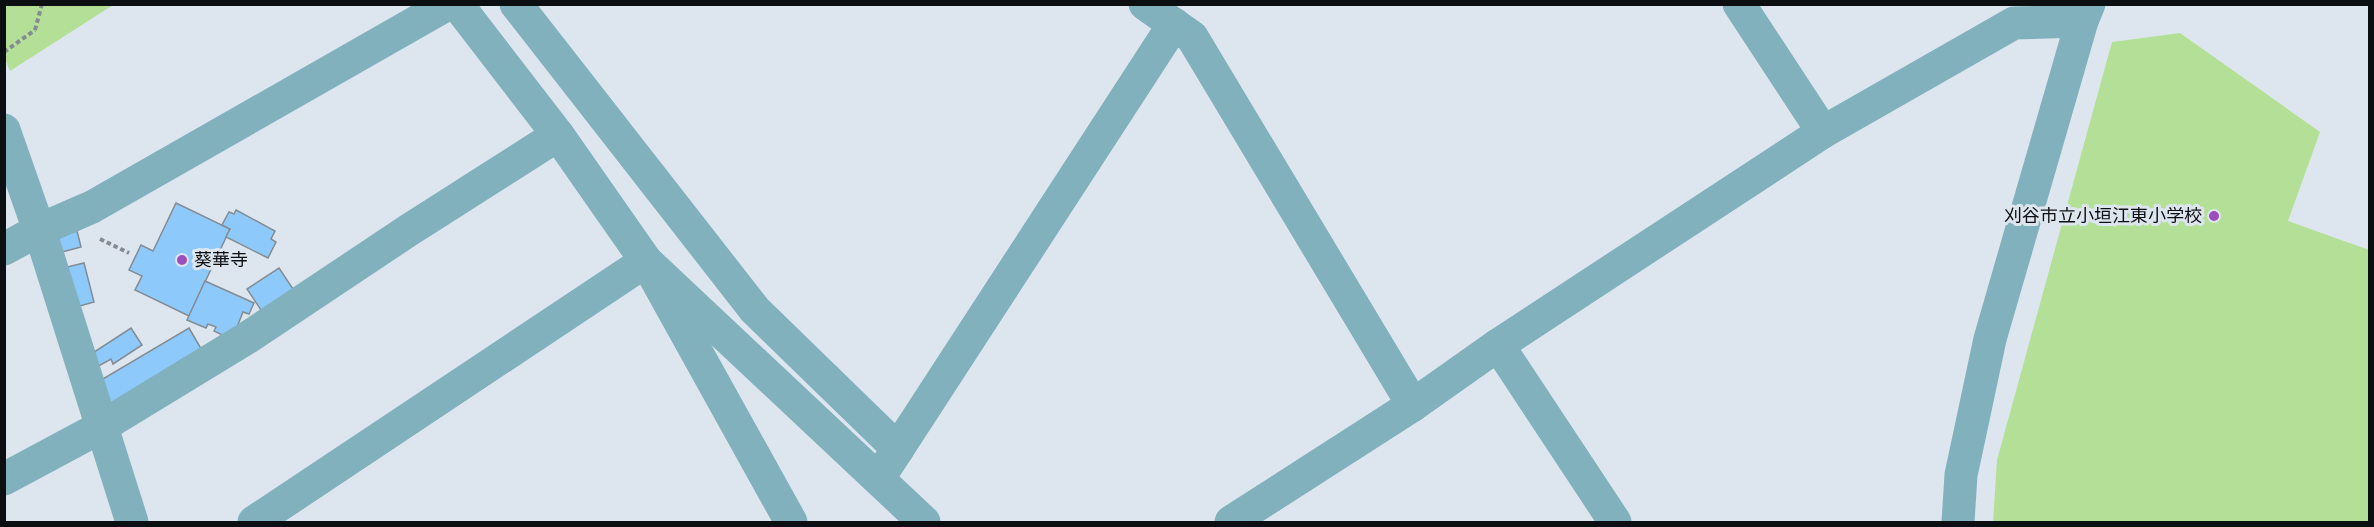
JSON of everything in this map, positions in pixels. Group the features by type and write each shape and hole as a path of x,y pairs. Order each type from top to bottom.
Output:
{"street":[{"path":"4,249 39,230 92,207 448,4"},
{"path":"457,4 558,135 646,261 791,522"},
{"path":"516,4 755,310 898,449"},
{"path":"1144,4 1192,37 1413,405"},
{"path":"1739,4 1823,132"},
{"path":"1231,522 1413,405 1498,345 1823,132 2013,23 2086,13 1990,339 1961,475 1958,522"},
{"path":"878,478 1174,24"},
{"path":"4,130 39,230 132,522"},
{"path":"4,479 101,427 247,338 409,230 558,135"},
{"path":"646,261 924,522"},
{"path":"254,522 646,261"},
{"path":"1498,345 1615,522"}],"path":[{"path":"4,52 35,30 42,4"}],"green space":[{"path":"4,5 113,5 10,71 5,59"},
{"name":"刈谷市立小垣江東小学校","path":"2180,33 2320,132 2288,221 2369,250 2369,522 1993,522 1997,460 2112,42"}],"building":[{"path":"176,203 230,229 189,316 135,290 142,276 129,270 141,245 153,251"},
{"path":"236,210 275,231 271,239 276,242 268,258 226,237 230,229 222,225 229,212 234,214"},
{"path":"77,231 81,247 62,252 58,236"},
{"path":"84,263 94,302 76,307 67,267"},
{"path":"279,268 295,292 263,313 247,289"},
{"path":"205,281 254,303 249,314 243,312 235,332 226,337 214,331 216,327 208,324 206,328 187,320"},
{"path":"131,328 142,345 113,364 111,359 95,368 88,356"},
{"path":"189,328 203,352 110,408 96,383"}],"place":[{"name":"刈谷市立小垣江東小学校","path":"2214,216"},
{"name":"葵華寺","path":"182,260"}]}
